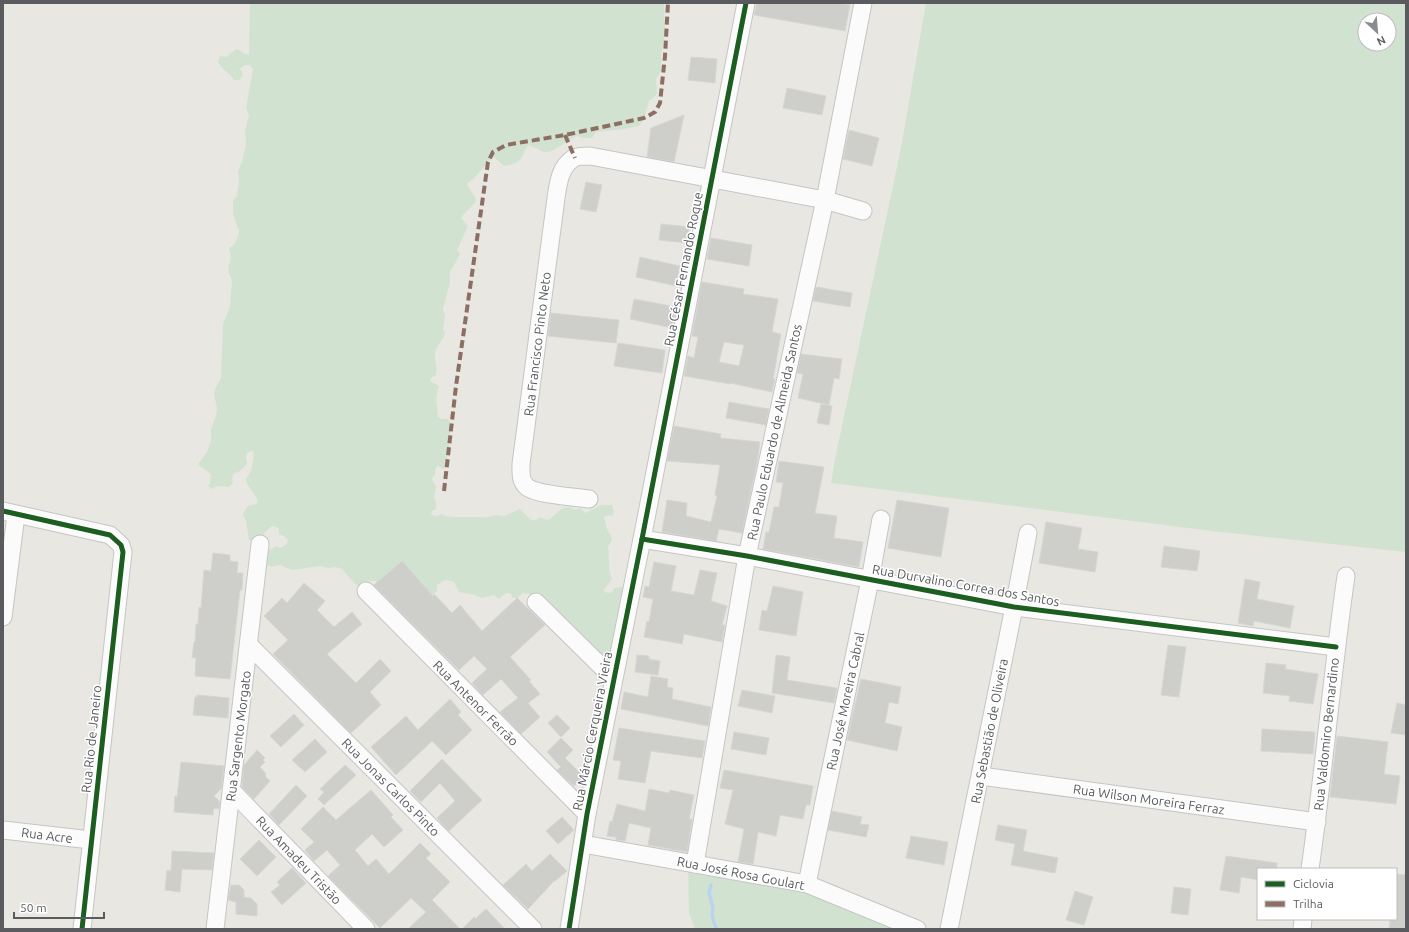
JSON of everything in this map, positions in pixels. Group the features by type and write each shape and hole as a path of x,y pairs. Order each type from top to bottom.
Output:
{"street":[{"name":"Rua César Fernando Roque","path":"642,539 746,3"},
{"name":"Rua Paulo Eduardo de Almeida Santos","path":"695,864 747,556 825,200 863,3"},
{"name":"Rua Francisco Pinto Neto","path":"589,499 541,493 533,490 527,487 522,481 521,471 559,179 566,166 575,158 590,156 711,179"},
{"path":"711,179 825,200 863,211"},
{"path":"3,617 9,513"},
{"name":"Rua Rio de Janeiro","path":"9,513 110,535 121,545 123,552 82,929"},
{"name":"Rua José Moreira Cabral","path":"807,884 870,580 881,518"},
{"name":"Rua Sebastião de Oliveira","path":"949,929 981,776 1028,533"},
{"name":"Rua Durvalino Correa dos Santos","path":"642,539 747,556 1014,608 1336,647"},
{"name":"Rua Márcio Cerqueira Vieira","path":"569,929 587,814 642,539"},
{"name":"Rua Sargento Morgato","path":"215,929 260,544"},
{"name":"Rua Valdomiro Bernardino","path":"1310,868 1317,822 1336,647 1346,576"},
{"name":"Rua Antenor Ferrão","path":"366,591 587,814"},
{"name":"Rua Márcio Cerqueira Vieira","path":"536,602 613,678"},
{"name":"Rua Jonas Carlos Pinto","path":"249,645 533,929"},
{"name":"Rua Wilson Moreira Ferraz","path":"981,776 1317,822"},
{"name":"Rua Amadeu Tristão","path":"232,791 366,929"},
{"name":"Rua Acre","path":"3,830 91,840"},
{"name":"Rua José Rosa Goulart","path":"583,844 807,884 917,929"}],"green space":[{"path":"250,3 664,3 665,32 661,56 662,69 656,79 657,94 649,101 644,118 639,126 596,132 592,138 577,136 556,149 547,152 529,145 521,159 512,164 504,166 494,157 467,184 476,201 461,218 468,226 457,250 460,254 450,272 450,283 443,309 445,316 443,329 445,333 435,353 437,369 436,375 431,378 430,381 439,386 436,398 438,417 450,421 451,431 448,440 450,449 446,466 444,469 438,466 435,469 435,474 432,479 436,487 434,497 436,509 432,511 431,515 437,516 442,514 445,516 455,517 504,516 520,509 531,520 536,520 540,517 547,520 563,508 567,507 576,510 580,508 585,513 602,505 612,505 614,512 612,516 609,515 604,517 607,529 612,538 608,546 612,579 603,591 608,593 612,592 614,588 622,587 626,589 613,678 535,597 529,594 523,593 517,598 513,598 510,593 506,593 499,599 494,595 482,598 459,592 454,582 445,580 437,585 437,591 434,594 426,595 379,586 376,581 369,581 366,585 361,587 355,584 342,569 335,567 329,568 320,566 292,570 280,565 271,567 265,563 264,556 269,550 277,546 280,548 287,544 288,540 279,534 279,528 272,526 264,533 262,538 257,543 249,540 246,521 243,514 248,506 258,502 246,479 252,465 253,451 248,452 246,456 247,464 240,471 233,474 233,483 229,487 217,486 213,489 208,486 211,475 198,464 207,452 211,440 211,429 216,416 217,408 214,394 221,378 223,324 230,307 232,281 228,266 231,255 229,248 234,245 239,231 233,214 233,201 237,196 239,182 238,171 246,145 245,131 249,115 246,108 253,69 250,65 245,65 240,69 243,74 240,80 234,80 218,62 220,56 228,56 233,51 238,49 249,55"},
{"path":"926,3 1406,3 1406,552 1212,531 831,483 901,148"},
{"path":"688,862 807,884 906,929 695,929 689,913"}],"building":[{"path":"757,3 838,3 850,5 845,31 754,15"},
{"path":"691,57 717,59 715,83 688,80"},
{"path":"787,88 826,96 822,115 783,108"},
{"path":"684,115 674,162 647,157 651,128"},
{"path":"849,130 879,138 872,166 843,159"},
{"path":"586,182 602,185 596,212 580,209"},
{"path":"661,224 689,227 687,243 659,240"},
{"path":"711,238 752,245 749,266 707,259"},
{"path":"640,257 680,266 676,286 636,277"},
{"path":"702,282 744,289 743,294 778,299 772,332 781,334 772,392 730,383 684,376 688,356 694,358 698,337 692,336","holes":["724,342 744,345 739,366 719,362"]},
{"path":"816,287 852,293 850,307 813,301"},
{"path":"634,299 676,307 672,328 630,319"},
{"path":"551,313 619,320 616,343 548,336"},
{"path":"618,343 665,350 662,373 614,366"},
{"path":"801,354 842,359 839,379 834,378 829,405 798,398 803,374 797,373"},
{"path":"729,402 769,409 766,425 726,418"},
{"path":"821,404 832,406 829,425 817,423"},
{"path":"674,426 721,434 720,438 760,442 742,533 719,529 716,541 662,532 667,500 687,503 686,516 711,522 717,496 715,495 720,465 667,461"},
{"path":"779,461 824,467 815,513 837,516 834,538 863,542 859,567 763,549 766,532 769,532 774,507 779,507 783,483 776,482"},
{"path":"897,500 949,508 941,557 888,548"},
{"path":"1046,522 1082,528 1078,549 1098,552 1095,572 1039,563"},
{"path":"1164,546 1200,551 1197,571 1161,567"},
{"path":"213,553 230,555 230,561 238,562 237,573 243,573 230,679 195,676 196,658 192,658 196,624 198,624 199,607 201,608 204,570 211,571"},
{"path":"402,561 433,596 434,594 452,613 460,605 482,631 517,598 545,625 510,657 531,680 529,681 540,694 528,703 540,717 521,734 500,712 518,698 501,679 483,695 472,683 487,669 474,656 459,670 374,585"},
{"path":"654,562 676,566 671,591 694,595 700,570 717,573 711,601 727,606 722,625 725,625 722,642 684,634 682,644 644,637 647,621 649,622 653,599 643,597 645,586 649,587"},
{"path":"1245,579 1260,582 1257,599 1294,606 1290,628 1254,621 1253,626 1238,623"},
{"path":"304,583 325,601 317,610 334,627 352,612 362,624 327,654 356,683 380,659 391,671 370,692 381,705 351,733 273,654 288,640 264,616 282,598 287,603"},
{"path":"773,586 803,592 796,636 759,630 762,610 767,611"},
{"path":"1168,645 1186,647 1179,697 1161,695"},
{"path":"637,655 649,656 649,659 660,661 658,675 635,672"},
{"path":"776,655 790,657 787,680 837,688 834,703 772,693"},
{"path":"1266,663 1286,665 1285,669 1318,674 1313,704 1289,701 1290,696 1263,693"},
{"path":"651,676 668,679 667,687 673,688 672,699 711,707 708,726 621,709 624,692 648,697"},
{"path":"861,679 901,687 898,704 889,702 885,723 902,727 897,751 847,740"},
{"path":"742,690 775,696 772,713 738,706"},
{"path":"197,695 229,698 228,718 193,715 195,697 197,697"},
{"path":"450,699 461,712 458,715 472,730 446,755 432,741 396,775 371,747 406,716 418,730"},
{"path":"1397,703 1406,705 1406,735 1391,733"},
{"path":"294,714 304,725 281,747 270,736"},
{"path":"557,715 570,728 561,737 548,723"},
{"path":"619,728 705,741 702,758 651,751 645,783 618,779 621,761 613,760"},
{"path":"1262,729 1315,732 1313,754 1261,751"},
{"path":"734,732 769,738 766,755 731,749"},
{"path":"1337,736 1388,742 1384,774 1400,776 1396,804 1330,797"},
{"path":"561,738 573,750 565,758 584,777 574,786 557,770 561,767 547,752"},
{"path":"315,739 327,752 305,772 292,760"},
{"path":"257,750 265,758 263,760 265,762 260,767 270,781 254,799 242,787 244,765"},
{"path":"442,759 482,800 449,831 437,818 455,801 440,783 421,802 410,791"},
{"path":"181,762 224,766 221,789 214,796 220,802 219,809 214,808 213,815 174,812 175,796 177,797"},
{"path":"345,765 356,775 324,805 318,799 324,792 320,789"},
{"path":"724,770 813,786 810,805 806,805 803,819 780,815 776,836 758,832 753,864 738,862 744,829 725,824 733,790 720,788"},
{"path":"296,785 307,796 279,825 269,814"},
{"path":"649,789 669,793 670,790 694,795 689,819 692,819 687,852 648,845 651,828 629,823 625,841 616,840 616,837 607,836 610,821 612,822 617,804 645,811"},
{"path":"371,790 393,815 391,817 403,830 384,847 372,834 355,850 368,866 376,859 389,874 420,843 431,854 426,858 450,882 432,900 460,929 408,929 426,912 411,898 380,928 328,876 340,865 327,850 314,861 305,850 314,842 301,829 323,807 336,820"},
{"path":"832,811 862,817 860,824 869,825 866,837 828,830"},
{"path":"562,817 574,830 558,844 546,831"},
{"path":"998,825 1027,830 1023,851 1058,858 1055,873 1011,865 1015,844 995,840"},
{"path":"911,836 948,842 944,865 906,858"},
{"path":"259,840 276,857 257,876 240,859"},
{"path":"172,851 214,853 212,870 182,869 180,892 165,890 167,870 171,871"},
{"path":"550,854 567,871 554,881 528,909 503,885 526,864 532,871"},
{"path":"1226,856 1277,863 1277,868 1257,868 1257,880 1241,877 1239,893 1220,890"},
{"path":"292,868 306,883 282,905 271,892 280,885 277,882"},
{"path":"1397,874 1406,875 1406,929 1389,929 1390,920 1397,920"},
{"path":"231,885 239,885 244,890 244,897 251,898 257,904 257,916 236,914 236,902 228,900"},
{"path":"1174,887 1191,889 1188,915 1171,913"},
{"path":"1075,891 1093,897 1084,925 1066,920"},
{"path":"486,909 505,929 462,929 474,917 475,919"}],"waterway":[{"path":"711,885 709,893 713,908 712,915 717,929"}],"marked path":[{"path":"444,491 456,386 488,162 493,152 506,145 565,135 644,118 655,112 660,103 665,56 668,3"},
{"path":"565,135 575,158"}],"cycle path":[{"path":"569,929 587,814 746,3"},
{"path":"3,511 110,535 121,545 123,552 82,929"},
{"path":"642,539 747,556 1014,607 1336,647"}]}
